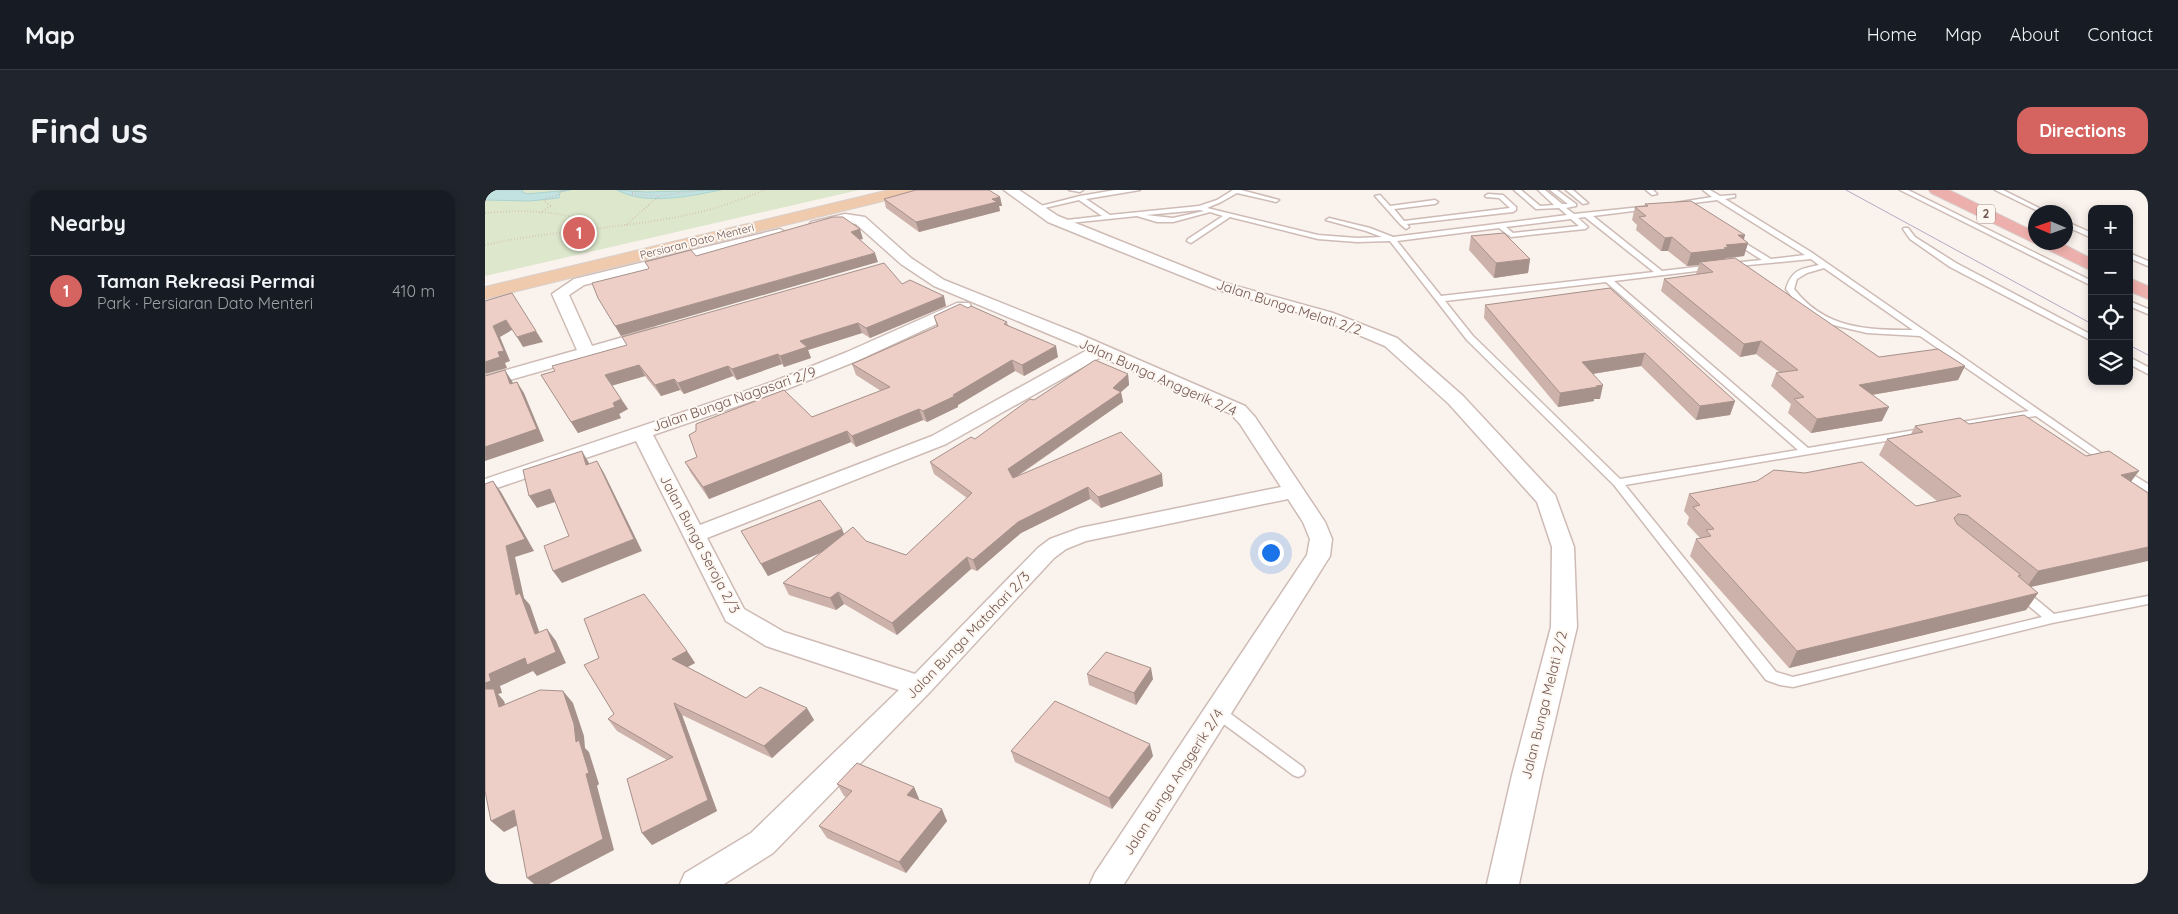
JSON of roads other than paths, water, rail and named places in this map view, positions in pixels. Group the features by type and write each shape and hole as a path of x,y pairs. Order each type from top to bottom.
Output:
{"highway":[{"name":"2","path":"1937,190 2028,235"},
{"name":"2","path":"1966,190 2028,220"},
{"path":"2073,242 2088,248"},
{"path":"2060,250 2088,264"},
{"path":"2133,270 2148,277"},
{"path":"2133,286 2148,293"}],"main road":[{"name":"Persiaran Dato Menteri","path":"485,283 877,190"},
{"name":"Persiaran Dato Menteri","path":"485,293 909,190"}],"street":[{"name":"Jalan Bunga Melati 2/2","path":"1010,190 1060,222 1220,286 1327,316 1391,342 1457,400 1547,500 1563,547 1564,627 1527,775 1503,884"},
{"name":"Jalan Bunga Anggerik 2/4","path":"587,353 560,294 573,285 836,220 853,218 860,220 897,264 1237,410 1248,421 1314,522 1321,539 1318,556 1219,712 1106,884"},
{"name":"Jalan Bunga Nagasari 2/9","path":"485,486 781,384 853,356 978,300"},
{"path":"485,382 671,328"},
{"path":"694,535 939,440 1100,350"},
{"name":"Jalan Bunga Seroja 2/3","path":"641,432 735,615 775,639 920,686"},
{"name":"Jalan Bunga Matahari 2/3","path":"696,884 762,843 920,686 1046,553 1059,544 1080,535 1295,491"}],"lane":[{"path":"1072,190 1080,190"},
{"path":"1036,208 1103,193 1135,190"},
{"path":"1517,190 1538,208 1574,205 1553,190"},
{"path":"1500,225 1511,235 1585,227 1541,190"},
{"path":"1569,190 1585,203"},
{"path":"1706,190 1811,256 2148,489"},
{"path":"1670,204 1733,196 1726,190"},
{"path":"1903,190 2088,282"},
{"path":"1998,190 2029,205"},
{"path":"1060,222 1199,208 1219,201 1237,191 1276,200"},
{"path":"1378,196 1413,236"},
{"path":"1402,223 1514,209 1501,196 1488,196"},
{"path":"1080,198 1108,217"},
{"path":"1388,208 1435,202"},
{"path":"1679,203 1687,208"},
{"path":"1199,208 1318,237 1357,240 1392,239 1661,205"},
{"path":"1136,214 1157,222 1189,218 1210,211"},
{"path":"1586,214 1660,273"},
{"path":"1191,241 1229,215"},
{"path":"1329,220 1368,229 1392,239 1470,338 1618,483 1771,676 1793,682 2052,619 2148,600"},
{"path":"2073,227 2088,234"},
{"path":"1906,229 1912,238 1953,264 2088,337"},
{"path":"1728,235 1769,261"},
{"path":"1439,299 1811,256"},
{"path":"2133,257 2148,264"},
{"path":"1825,266 1804,271 1793,278 1790,290 1797,301 1815,315 1853,329 1872,333 1921,333"},
{"path":"1607,279 1806,451"},
{"path":"1525,289 1532,296"},
{"path":"1615,295 1624,294"},
{"path":"2133,305 2148,312"},
{"path":"2133,362 2148,371"},
{"path":"1618,483 2037,413"},
{"path":"2014,587 2052,619"},
{"path":"1219,712 1298,771"}],"water":[{"path":"485,190 523,190 522,192 527,194 570,190 560,192 559,198 530,201 485,200"},
{"path":"617,190 646,192 721,190 682,197 655,199 641,198"}],"tram line":[{"path":"1846,190 2088,322"},
{"path":"2133,347 2148,355"}],"place":[{"name":"Taman Rekreasi Permai","path":"579,233"}]}
